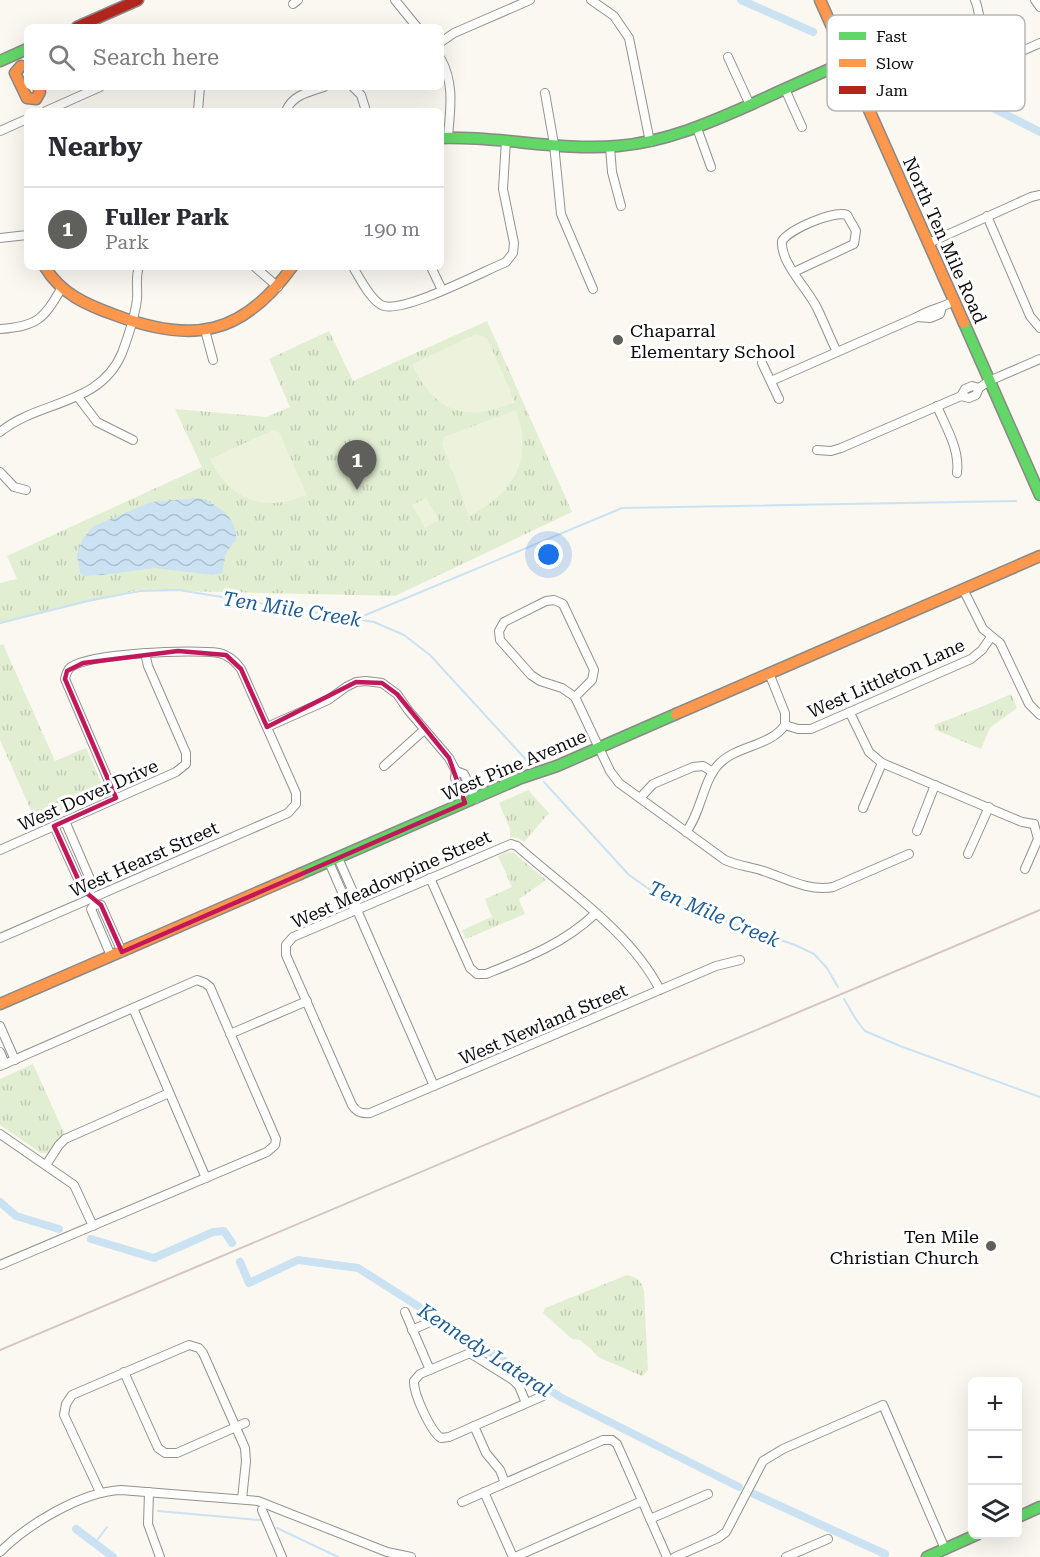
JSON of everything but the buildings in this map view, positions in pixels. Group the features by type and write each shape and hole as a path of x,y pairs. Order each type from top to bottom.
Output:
{"street":[{"path":"84,24 138,0"},
{"path":"395,0 415,24"},
{"path":"444,40 454,33 530,0"},
{"path":"591,0 600,4 620,23 629,38 650,142"},
{"name":"North Ten Mile Road","path":"820,0 827,15"},
{"path":"975,0 979,15"},
{"path":"1035,0 1040,7"},
{"path":"1025,50 1040,43"},
{"path":"0,61 24,50"},
{"path":"15,54 24,67 15,73 27,98 36,99 42,108"},
{"path":"728,57 750,105"},
{"path":"444,66 452,94 444,137 610,147 650,142 697,128 827,70"},
{"path":"785,89 802,126"},
{"path":"36,99 39,90"},
{"path":"51,108 93,90"},
{"path":"198,108 200,90"},
{"path":"288,108 291,101 298,96 316,90"},
{"path":"356,90 361,95 365,108"},
{"path":"545,93 554,144 561,214 593,289"},
{"name":"North Ten Mile Road","path":"870,111 1040,495"},
{"path":"0,131 24,120"},
{"path":"697,128 711,167"},
{"path":"355,270 375,300 383,306 407,304 506,262 513,253 514,243 503,189 506,140"},
{"path":"610,147 612,171 621,206"},
{"path":"928,243 1030,197 1040,195"},
{"path":"794,272 849,248 856,240 856,231 851,219 844,213 833,214 788,234 782,241 782,250 794,272 817,308 837,352"},
{"path":"987,216 1030,316 1040,328"},
{"path":"0,238 24,236"},
{"path":"47,270 61,289 82,303 131,321 180,332 205,330 231,322 249,313 263,302 290,270"},
{"path":"0,432 19,419 78,397 98,385 115,367 122,352 137,299 138,270"},
{"path":"259,270 278,286"},
{"path":"432,270 442,290"},
{"path":"0,329 23,327 36,321 48,311 61,289"},
{"path":"771,381 937,306 942,307 954,301"},
{"path":"205,330 213,360"},
{"path":"817,450 831,451 841,448 961,396 965,389 972,386 979,388 989,381 1040,359"},
{"path":"762,363 779,399"},
{"path":"78,397 97,422 133,440"},
{"path":"937,406 959,459 957,473"},
{"path":"0,472 14,487 26,490"},
{"name":"West Pine Avenue","path":"0,1004 521,778 538,774 599,748 1040,556"},
{"path":"963,589 983,629 1000,643 1006,652 1029,704 1040,715"},
{"path":"575,697 592,680 594,670 567,609 559,601 546,601 508,618 500,631 503,644 531,675 540,681 562,688 575,697 614,777 725,860 736,866 755,868 811,888 822,889 833,887 909,854"},
{"name":"West Littleton Lane","path":"785,725 798,729 811,729 849,713 971,659 982,650 991,637"},
{"path":"116,798 65,679 67,671 83,663 145,653 178,651 219,653 235,660 267,727 328,700 356,682 382,683 397,694 449,758 456,771 455,778 470,801"},
{"name":"West Dover Drive","path":"1,847 176,772 186,764 186,753 148,666 145,653"},
{"path":"686,832 693,823 713,772 728,757 775,736 785,725 785,713 769,673"},
{"path":"849,713 868,752 882,763 1022,822 1037,822 1038,839 1024,869"},
{"name":"West Hearst Street","path":"0,938 288,813 296,804 296,793 267,727"},
{"path":"384,766 424,730"},
{"path":"863,808 882,763"},
{"path":"640,798 653,784 693,767 703,766 713,772"},
{"path":"917,831 935,785"},
{"path":"968,854 988,807"},
{"path":"65,821 93,885 91,909 111,956"},
{"path":"54,826 83,890 101,905 122,952"},
{"name":"West Meadowpine Street","path":"307,1001 286,955 286,945 294,938 511,844 517,846 595,914"},
{"path":"334,860 345,899 357,910 434,1086"},
{"path":"430,878 470,968 477,974 486,975 549,948 595,914 625,939 653,975 660,990"},
{"name":"West Newland Street","path":"307,1001 352,1105 358,1112 370,1113 716,966 740,960"},
{"path":"0,1053 3,1065 197,980 210,987 275,1134 275,1145 267,1152 0,1265"},
{"path":"231,1034 307,1001"},
{"path":"133,1008 206,1178"},
{"path":"0,1026 15,1060"},
{"path":"46,1165 65,1139 169,1093"},
{"path":"0,1134 74,1185 93,1226"},
{"path":"405,1312 430,1370"},
{"path":"412,1330 430,1322"},
{"path":"100,1492 64,1415 66,1404 72,1395 183,1346 194,1346 203,1353 245,1448 242,1499"},
{"path":"526,1403 519,1386 513,1380 470,1353 420,1374 414,1381 414,1390 434,1432 441,1438 449,1437 543,1396"},
{"path":"124,1372 158,1448 165,1453 177,1453 245,1423"},
{"path":"675,1557 718,1538 726,1532 763,1461 783,1449 882,1405 947,1553"},
{"path":"474,1426 486,1453 500,1470 506,1483"},
{"path":"462,1502 603,1440 612,1440 617,1444 667,1557"},
{"path":"0,1552 28,1527 46,1516 100,1492 121,1490 242,1499 273,1506 387,1552 411,1557"},
{"path":"149,1492 148,1524 160,1557"},
{"path":"484,1492 514,1557 642,1501"},
{"path":"650,1519 708,1494"},
{"path":"1022,1515 1040,1507"},
{"path":"261,1510 282,1557"},
{"path":"786,1557 828,1539"},
{"path":"927,1557 947,1553 970,1539"}],"highlighted area":[{"path":"178,651 226,655 241,669 267,727 356,682 382,683 397,694 449,758 465,803 122,952 101,905 83,890 54,826 116,798 65,679 67,671 83,663"}],"green space":[{"path":"487,321 572,512 395,596 137,590 0,624 0,583 17,579 7,556 202,467 175,409 267,417 290,407 269,359 329,331 353,381"},
{"path":"476,334 487,338 515,402 482,412 467,412 442,403 431,394 412,364"},
{"path":"516,410 523,444 516,473 498,497 469,516 442,444 444,437"},
{"path":"273,430 279,432 307,495 277,503 250,500 238,494 228,485 210,459"},
{"path":"426,498 439,520 425,528 412,505"},
{"path":"3,644 55,761 86,748 104,789 101,796 37,824 0,740 0,645"},
{"path":"1011,694 1017,708 990,728 981,749 936,730 934,725"},
{"path":"528,790 549,813 524,842 510,837 510,829 499,803"},
{"path":"508,852 514,853 546,880 519,899 525,914 466,939 462,930 492,917 485,899 512,887 498,856"},
{"path":"33,1064 65,1135 48,1153 41,1153 0,1125 0,1079"},
{"path":"627,1275 638,1280 644,1291 648,1370 642,1376 598,1357 580,1340 572,1339 543,1313 545,1308"}],"water":[{"path":"199,498 219,508 234,525 236,540 226,553 222,573 212,575 155,568 102,575 84,576 80,573 77,555 83,538 94,526 151,502"}],"waterway":[{"path":"741,0 813,32"},
{"path":"999,111 1040,132"},
{"path":"356,619 622,508 1016,501"},
{"name":"Ten Mile Creek","path":"0,623 87,601 140,591 179,590 374,622 404,635 430,655 530,764"},
{"name":"Ten Mile Creek","path":"544,782 629,875 649,889 694,910 795,945 814,954 827,968 838,987"},
{"name":"Ten Mile Creek","path":"844,999 865,1031 1040,1097"},
{"name":"Kennedy Lateral","path":"0,1202 16,1216 59,1229"},
{"name":"Kennedy Lateral","path":"91,1239 154,1258 213,1232 224,1231 232,1243"},
{"name":"Kennedy Lateral","path":"240,1262 249,1283 298,1260 358,1268 562,1398 739,1487"},
{"name":"Kennedy Lateral","path":"754,1494 885,1554"},
{"path":"158,1511 260,1520"},
{"path":"95,1543 107,1527"},
{"path":"277,1528 338,1557"},
{"path":"76,1529 113,1557"}],"railway":[{"path":"0,1350 1040,910"}],"traffic: fast":[{"path":"0,61 24,50"},
{"path":"444,138 485,139 574,147 636,144 703,125 827,70"},
{"path":"964,323 1040,495"},
{"path":"300,874 521,778 557,766 676,714"},
{"path":"1022,1515 1040,1507"},
{"path":"927,1557 968,1539"}],"traffic: slow":[{"path":"820,0 827,16"},
{"path":"21,66 15,73 27,98 36,99 39,90"},
{"path":"869,111 964,323"},
{"path":"47,270 67,291 94,307 143,324 192,331 214,328 254,308 290,270"},
{"path":"676,714 1040,556"},
{"path":"0,1004 300,874"}],"traffic: jam":[{"path":"84,24 138,0"}],"place":[{"name":"Chaparral Elementary School","path":"618,340"},
{"name":"Fuller Park","path":"357,490"},
{"name":"Ten Mile Christian Church","path":"991,1246"}]}
